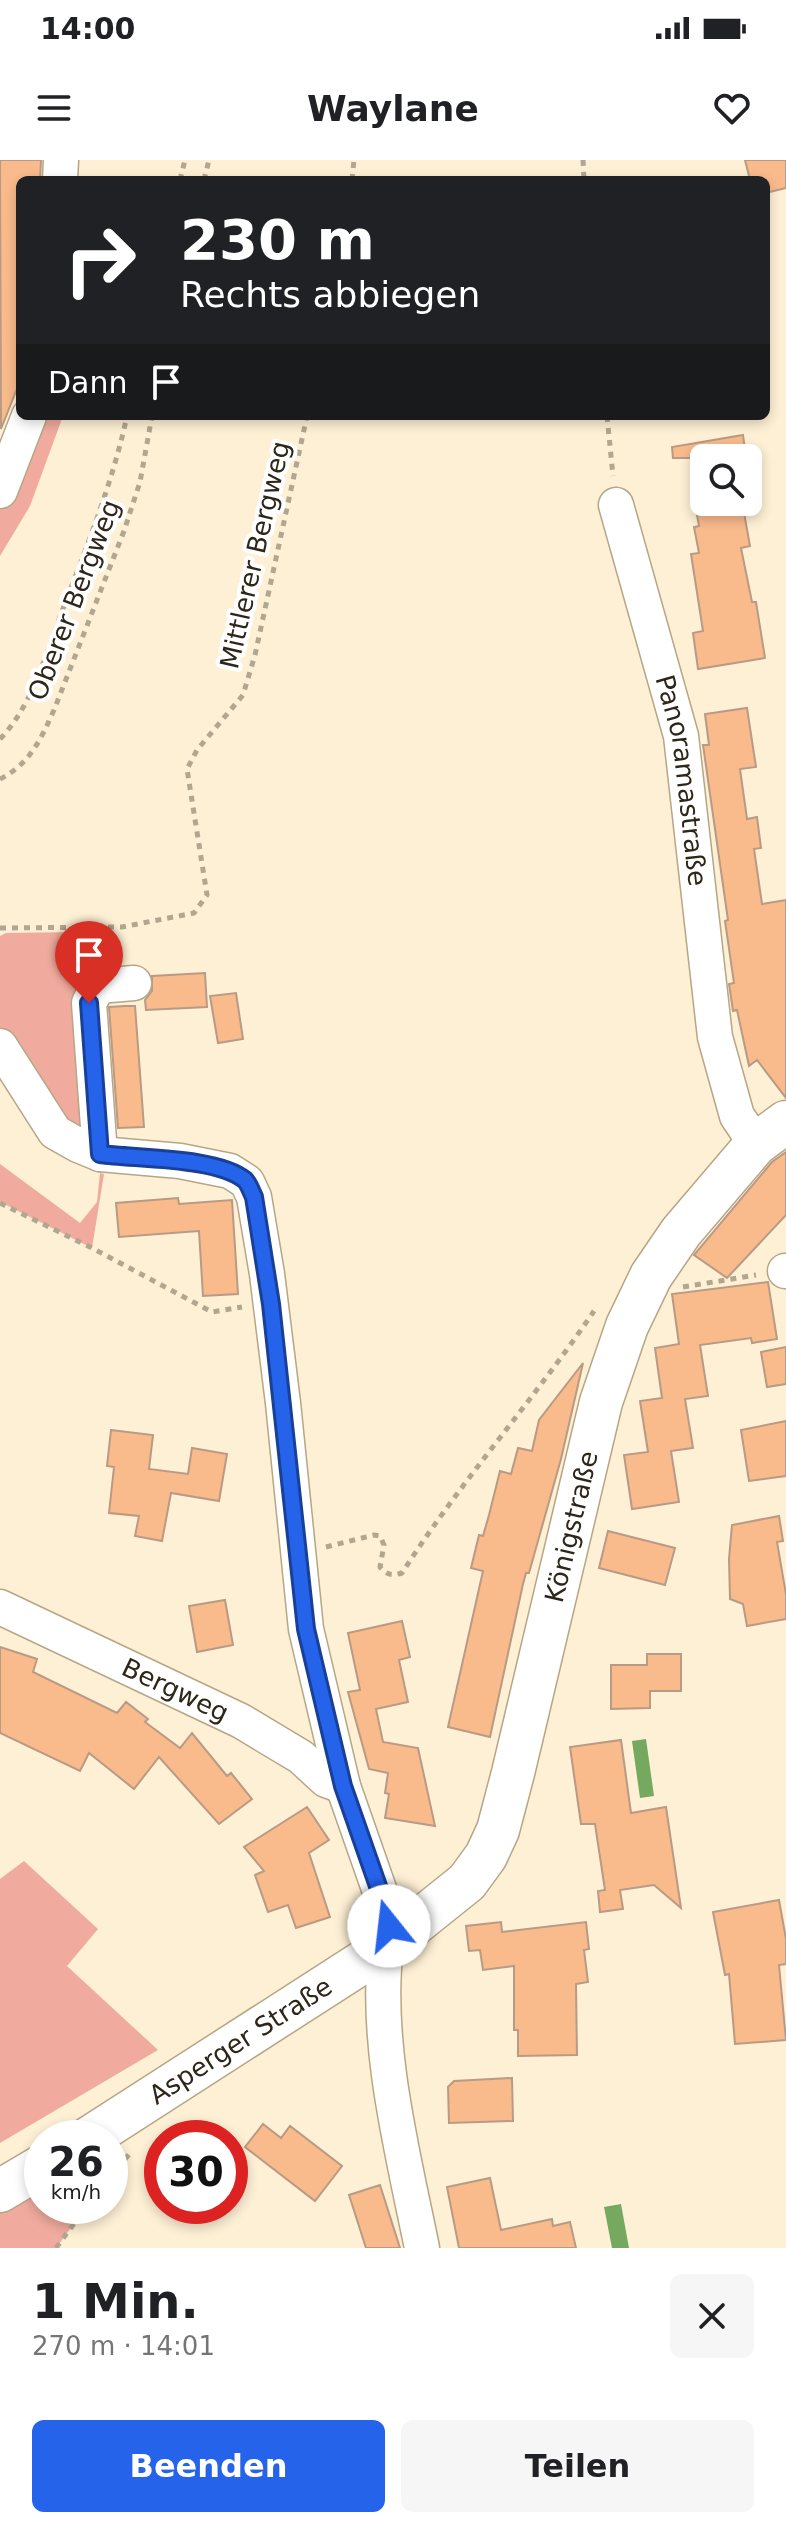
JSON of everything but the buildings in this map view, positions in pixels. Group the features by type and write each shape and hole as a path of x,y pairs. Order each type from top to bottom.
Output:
{"main road":[{"name":"Königstraße","path":"389,1945 467,1882 486,1856 498,1830 601,1402 627,1326 651,1276 681,1232 771,1133"},
{"name":"Asperger Straße","path":"117,2120 389,1945"},
{"path":"0,2191 24,2177"}],"street":[{"path":"0,491 27,420"},
{"name":"Panoramastraße","path":"616,505 681,736 715,1037 737,1116 771,1133"},
{"path":"100,1154 89,1003 98,986 134,983"},
{"path":"0,1046 55,1132 100,1154 180,1161 230,1171 247,1182 254,1197 271,1304 306,1629 343,1786 386,1909 389,1945 382,1978 386,2049 422,2248"},
{"name":"Bergweg","path":"0,1607 241,1721 301,1757 326,1780 343,1786"}],"path":[{"path":"0,739 17,720 38,674 104,501 126,420"},
{"name":"Oberer Bergweg","path":"0,779 29,758 54,710 124,531 140,482 151,420"},
{"name":"Mittlerer Bergweg","path":"0,928 122,927 194,913 207,895 187,769 197,750 243,695 306,420"},
{"path":"607,420 616,505"},
{"path":"75,928 83,968"},
{"path":"0,1203 212,1312 271,1304"},
{"path":"651,1276 674,1288 786,1271"},
{"path":"374,1535 383,1539 380,1567 386,1573 402,1573 422,1541 559,1363 601,1302"},
{"path":"56,2248 74,2224"}],"shaded area":[{"path":"33,420 62,420 30,506 0,556 0,502"},
{"path":"74,932 94,1140 69,1125 0,1027 0,936 6,933"},
{"path":"0,1164 80,1223 97,1202 100,1173 104,1174 92,1248 0,1202"},
{"path":"646,1739 654,1796 640,1798 632,1741"},
{"path":"24,1861 98,1929 67,1966 158,2050 39,2120 24,2120 24,2129 0,2143 0,1879"},
{"path":"24,2177 24,2224 74,2224 56,2248 0,2248 0,2191"},
{"path":"621,2204 629,2248 612,2248 604,2207"}],"route":[{"path":"89,1003 100,1154 180,1161 230,1171 247,1182 254,1197 267,1274 289,1453 306,1629 343,1786 386,1909 389,1926"}]}
